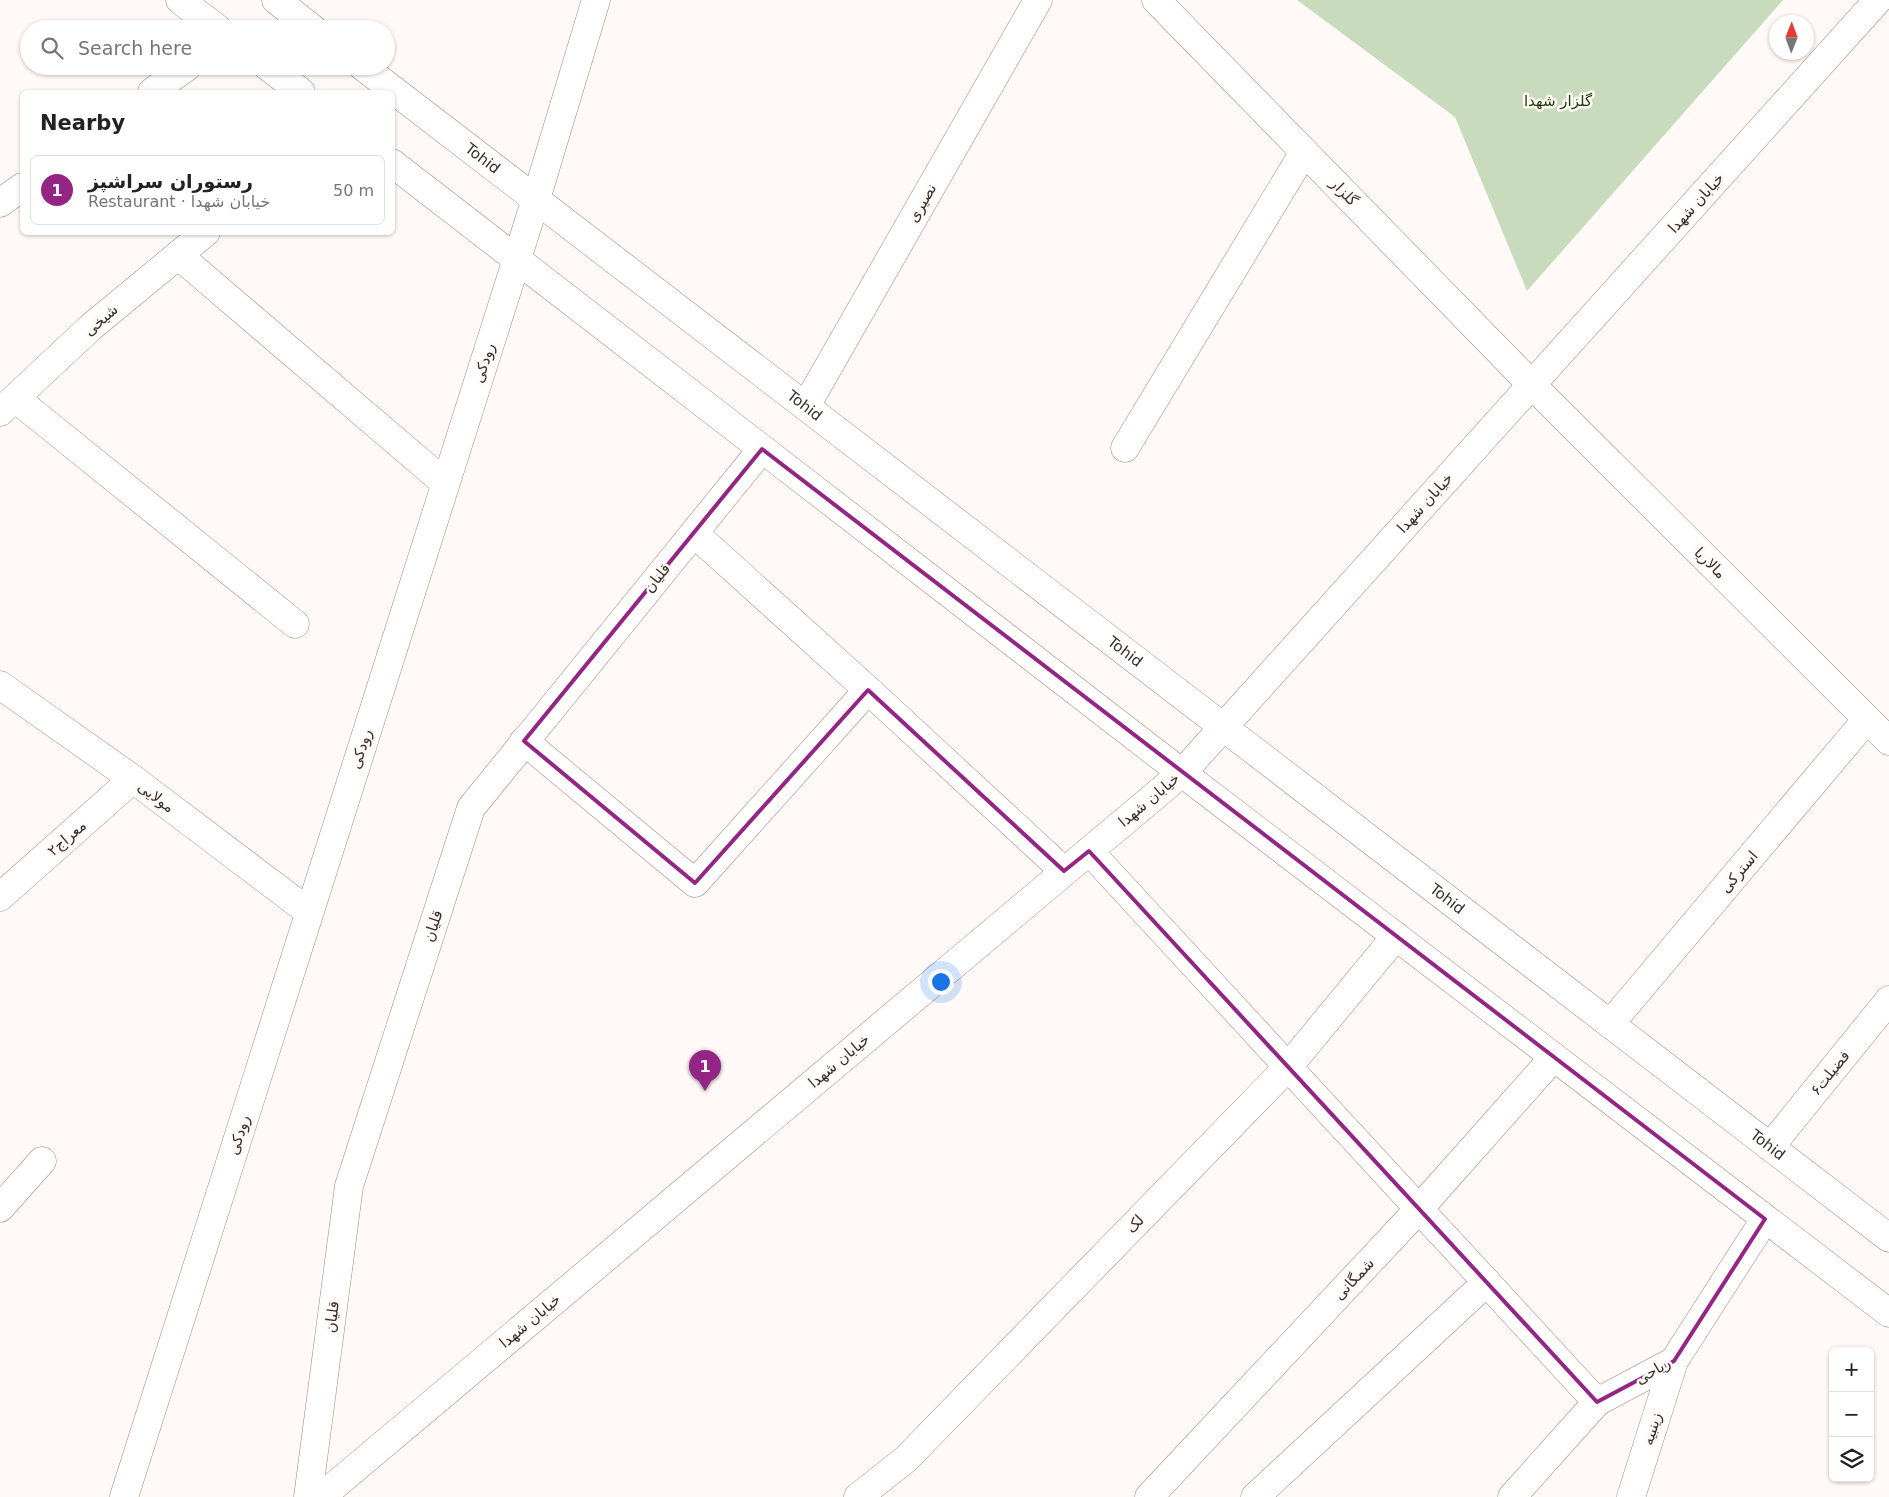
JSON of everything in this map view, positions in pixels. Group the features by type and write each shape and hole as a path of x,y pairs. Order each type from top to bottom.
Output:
{"street":[{"path":"180,0 206,20"},
{"path":"276,0 302,20"},
{"name":"رودکی","path":"124,1497 536,199 596,0"},
{"name":"نصیری","path":"806,406 1038,0"},
{"name":"گلزار","path":"1156,0 1532,385"},
{"name":"خیابان شهدا","path":"321,1497 1182,773 1878,0"},
{"path":"155,90 176,75"},
{"path":"279,75 298,90"},
{"name":"Tohid","path":"374,75 393,90"},
{"name":"Tohid","path":"395,91 1889,1238"},
{"path":"1125,448 1304,152"},
{"path":"395,165 1182,773 1889,1313"},
{"path":"0,203 20,188"},
{"name":"شیخی","path":"8,405 92,327 202,235"},
{"path":"178,255 445,483"},
{"name":"مالاریا","path":"1532,385 1889,740"},
{"path":"8,405 295,624"},
{"name":"قلیان","path":"308,1497 349,1186 471,808 762,449"},
{"path":"694,533 868,690 1064,872"},
{"name":"مولایی","path":"0,685 133,780 309,912"},
{"path":"524,742 695,883 868,690"},
{"name":"استرکی","path":"1610,1024 1867,720"},
{"name":"معراج۲","path":"0,897 133,780"},
{"path":"1089,851 1598,1402"},
{"name":"لک","path":"858,1497 906,1459 1288,1067 1396,936"},
{"name":"فضیلت۶","path":"1770,1147 1889,1000"},
{"name":"شمگانی","path":"1149,1497 1419,1209 1554,1057"},
{"path":"0,1208 42,1161"},
{"name":"ریاحی","path":"1512,1497 1598,1402 1674,1361 1765,1219"},
{"path":"1254,1497 1487,1282"},
{"name":"زینبیه","path":"1631,1497 1674,1361"}],"highlighted area":[{"path":"762,449 1765,1219 1674,1361 1597,1402 1089,851 1064,871 868,690 695,883 524,741"}],"green space":[{"name":"گلزار شهدا","path":"1297,0 1783,0 1527,291 1455,117"}],"place":[{"name":"رستوران سراشپز","path":"705,1091"}]}
